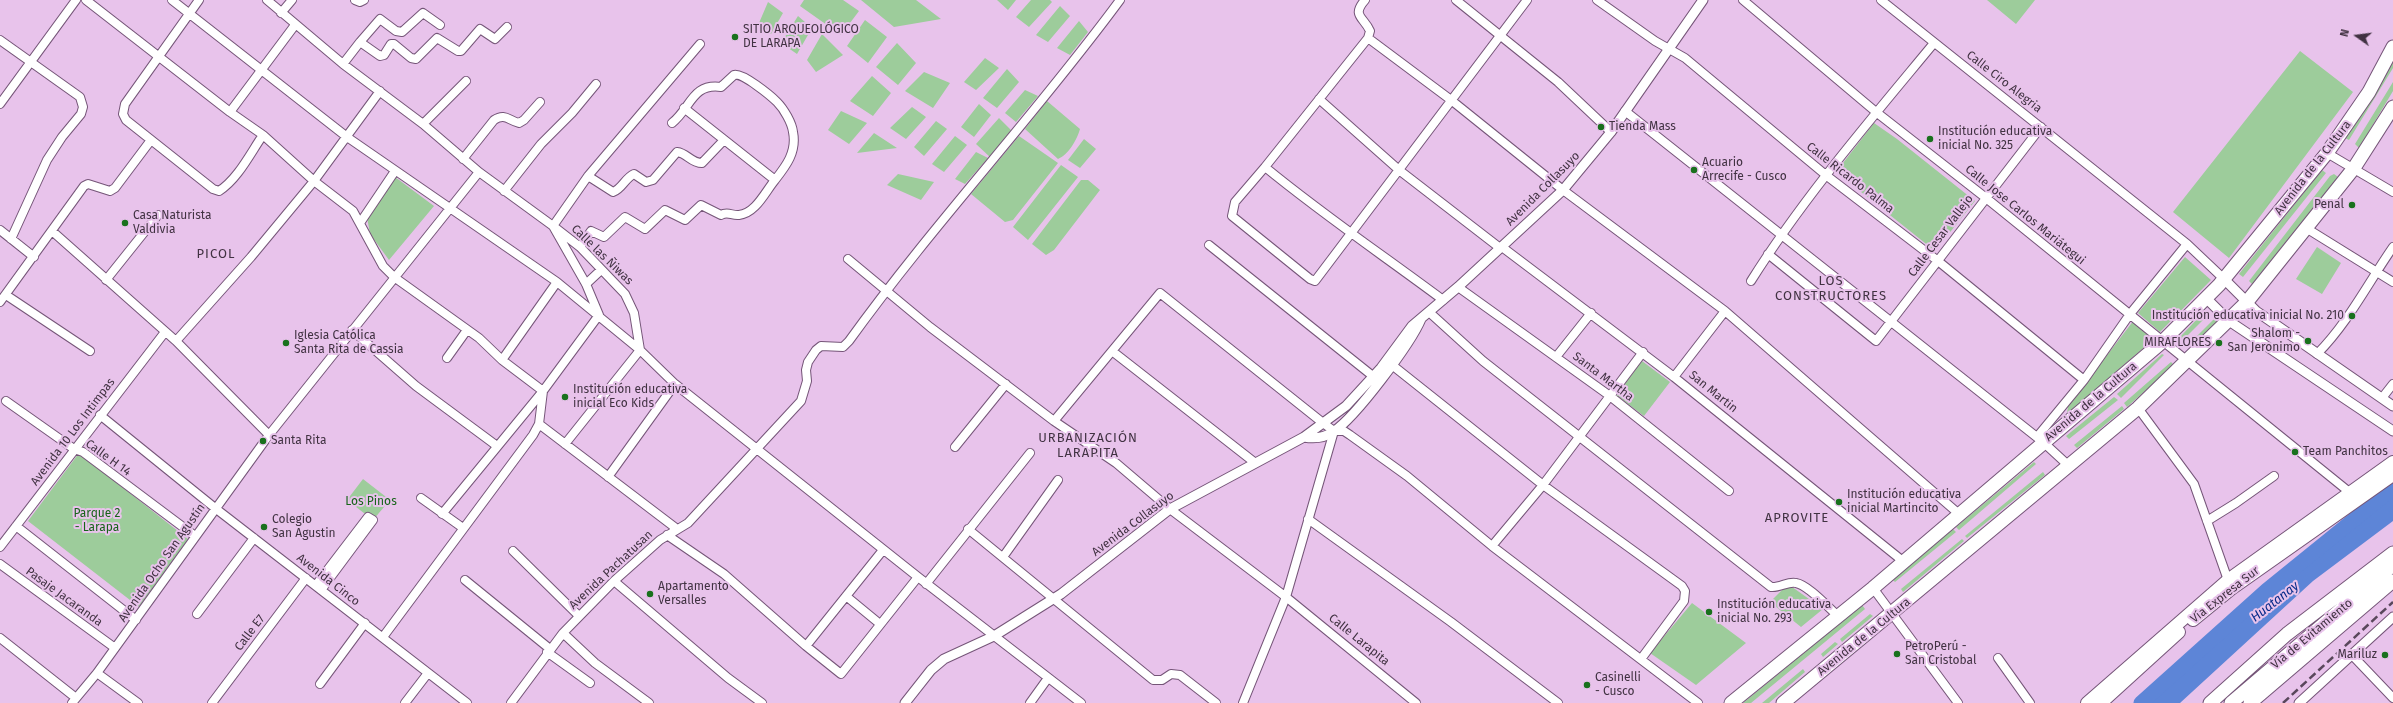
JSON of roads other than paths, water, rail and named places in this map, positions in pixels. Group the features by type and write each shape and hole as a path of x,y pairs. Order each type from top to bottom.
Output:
{"highway":[{"name":"Avenida de la Cultura","path":"1731,703 1904,562 2040,440 2162,342 2224,279 2327,152 2369,92 2393,47"},
{"name":"Avenida de la Cultura","path":"1782,703 1893,614 2138,408 2229,321 2246,303 2354,168 2393,107"},
{"path":"2210,703 2287,634 2393,553"},
{"name":"Vía de Evitamiento","path":"2231,703 2393,565"},
{"name":"Vía de Evitamiento","path":"2250,703 2393,581"}],"main road":[{"path":"2355,497 2393,462"},
{"path":"2087,703 2230,584 2355,497 2393,475"},
{"name":"Vía Expresa Sur","path":"2101,703 2230,584"}],"street":[{"path":"0,104 76,0"},
{"path":"86,0 230,112 263,135 314,181 353,211 382,266 394,277 467,330 502,360 543,391"},
{"path":"172,0 190,12 260,70 347,137 558,282 640,350 675,384 926,584 1081,703"},
{"path":"199,0 158,55 123,109 126,120 213,189 219,191 233,177 263,135"},
{"name":"Calle las Ñiwas","path":"267,0 342,64 423,124 479,172 554,226 580,247 625,294 634,313 640,350"},
{"path":"280,12 287,0"},
{"path":"280,12 292,0"},
{"path":"355,0 360,2 364,0"},
{"path":"886,290 1074,63 1120,0"},
{"path":"1366,0 1359,13 1359,17 1370,31 1368,38 1265,167 1235,202 1232,216 1310,279 1317,280 1527,0"},
{"path":"1456,0 1558,82 1611,132"},
{"name":"Calle Ricardo Palma","path":"1597,0 1685,58 1827,176 1938,261 2084,380"},
{"name":"Avenida Collasuyo","path":"1304,437 1321,437 1334,431 1346,420 1383,370 1412,326 1444,300 1563,190 1611,132 1703,0"},
{"name":"Calle Jose Carlos Mariátegui","path":"1743,0 1876,112 1986,198 2355,497"},
{"name":"Calle Ciro Alegria","path":"1881,0 2187,244 2224,279"},
{"path":"342,64 380,19 396,31 402,32 423,13 440,25"},
{"path":"230,112 295,25"},
{"path":"360,42 380,56 384,55 391,44 394,44 411,58 416,59 438,38 458,51 462,51 480,29 495,39 507,27"},
{"path":"1368,38 1451,100 1563,190 1725,311 1959,514"},
{"path":"0,40 30,63 80,97 84,107 81,114 62,137 47,160 11,239"},
{"path":"1751,281 1781,235 1876,112 1934,43"},
{"path":"599,315 586,284 554,226 588,176 700,44"},
{"path":"580,247 591,231 604,237 625,217 645,228 666,210 684,220 701,205 721,215 729,213 738,215 751,211 790,159 793,148 794,132 778,102 738,74 721,87 713,86 700,89 672,123"},
{"path":"423,124 466,81"},
{"path":"504,191 541,144 572,113 596,84"},
{"path":"176,341 251,257 314,181 380,91"},
{"name":"San Martin","path":"1319,99 1399,170 1501,248 1591,313 1674,376 1904,562"},
{"path":"463,159 494,120 500,116 505,116 519,122 524,120 540,102"},
{"path":"684,108 775,180"},
{"path":"1625,111 2040,440 2069,466"},
{"name":"Calle Cesar Vallejo","path":"1768,254 1876,341 2041,127"},
{"path":"0,302 34,257 80,191 88,184 104,190 115,188 152,140"},
{"path":"588,176 613,192 617,190 629,176 634,174 646,182 653,180 677,152 681,152 694,162 702,163 724,140"},
{"path":"2327,152 2393,192"},
{"path":"1265,167 1319,211 1352,233 1444,300"},
{"path":"360,223 395,170"},
{"name":"Avenida Ocho San Agustín","path":"74,700 97,673 136,620 215,508 269,435 479,172"},
{"path":"106,280 158,216"},
{"path":"2306,228 2376,270 2393,282"},
{"path":"0,230 34,257"},
{"path":"52,231 176,341 269,435"},
{"path":"2040,440 2130,314 2187,244"},
{"path":"1209,245 1374,376"},
{"path":"2317,354 2332,339 2346,320 2376,270 2393,247"},
{"name":"Calle Larapita","path":"848,259 930,327 1054,421 1116,463 1170,509 1286,598 1416,703"},
{"path":"586,284 601,270"},
{"path":"2224,279 2246,303 2393,406"},
{"path":"502,360 558,282"},
{"name":"Santa Martha","path":"1458,287 1610,396 1729,491"},
{"name":"Avenida Pachatusan","path":"511,703 548,651 579,616 614,581 667,535 688,523 801,401 807,382 806,370 808,362 816,350 821,346 843,347 886,290"},
{"path":"1054,421 1160,293 1323,423 1334,431 1344,432 1350,435 1401,471 1492,546 1698,703"},
{"path":"6,295 90,351"},
{"path":"2206,298 2229,321 2393,431"},
{"path":"1674,376 1725,311"},
{"path":"1429,312 1483,361 1580,435 1771,587 1778,588 1794,582 1803,585 1838,616"},
{"path":"1556,357 1591,313"},
{"path":"442,514 543,391 599,315"},
{"name":"Avenida Collasuyo","path":"905,703 931,670 944,659 994,636 1053,599 1170,509 1254,462 1304,437 1334,416 1346,406 1374,376 1392,365 1417,330 1421,319"},
{"path":"352,330 416,386 498,446"},
{"path":"447,358 467,330"},
{"name":"Avenida 10 Los Intimpas","path":"0,547 165,332"},
{"path":"565,444 640,350"},
{"path":"1112,351 1254,462"},
{"path":"1492,546 1543,485 1643,352"},
{"path":"1392,365 1543,485 1682,586 1685,590 1684,601 1641,659"},
{"path":"608,476 675,384"},
{"path":"955,447 1006,384"},
{"path":"2382,398 2393,384"},
{"path":"382,637 539,424 543,391"},
{"name":"Calle H 14","path":"6,401 74,449 83,452 195,536"},
{"path":"2138,408 2194,484 2230,584"},
{"name":"Avenida Cinco","path":"100,415 215,508 467,703"},
{"path":"539,424 677,528"},
{"path":"1243,703 1286,598 1334,431"},
{"path":"926,584 968,529 1030,453"},
{"path":"2207,521 2236,504 2274,476"},
{"path":"1003,557 1058,480"},
{"path":"421,498 463,528"},
{"path":"368,517 373,520 319,588 368,517"},
{"path":"1308,519 1451,622 1558,703"},
{"path":"16,526 136,620"},
{"path":"968,529 1154,680 1162,680 1171,674 1180,675 1216,703"},
{"path":"667,535 724,574 840,674 918,577"},
{"path":"197,614 254,538"},
{"path":"513,550 579,616"},
{"path":"806,646 883,550"},
{"name":"Pasaje Jacaranda","path":"0,564 115,648"},
{"name":"Calle E7","path":"212,703 306,578"},
{"path":"466,580 548,651 590,683"},
{"path":"614,581 728,678 762,703"},
{"path":"1872,588 1893,614 1958,703"},
{"path":"846,596 880,624"},
{"path":"2299,703 2393,617"},
{"path":"320,684 365,623"},
{"path":"563,633 595,663 649,703"},
{"path":"0,638 74,700"},
{"path":"2351,654 2393,698"},
{"path":"1998,658 2030,703"},
{"path":"97,673 138,703"},
{"path":"404,703 428,673"},
{"path":"1030,703 1048,678"}],"water":[{"name":"Huatanay","path":"2393,488 2393,521 2313,581 2180,703 2141,703 2267,590"}],"waterway":[{"name":"Huatanay","path":"2141,703 2267,590 2393,488"}],"railway":[{"path":"2283,703 2393,602"}],"place":[{"name":"SITIO ARQUEOLÓGICO DE LARAPA","path":"735,37"},
{"name":"Tienda Mass","path":"1601,127"},
{"name":"Institución educativa inicial No. 325","path":"1930,139"},
{"name":"Acuario Arrecife - Cusco","path":"1694,170"},
{"name":"Penal","path":"2352,205"},
{"name":"Casa Naturista Valdivia","path":"125,223"},
{"name":"Institución educativa inicial No. 210","path":"2352,316"},
{"name":"Shalom - San Jeronimo","path":"2308,341"},
{"name":"Iglesia Católica Santa Rita de Cassia","path":"286,343"},
{"name":"MIRAFLORES","path":"2219,343"},
{"name":"Institución educativa inicial Eco Kids","path":"565,397"},
{"name":"Santa Rita","path":"263,441"},
{"name":"Team Panchitos","path":"2295,452"},
{"name":"Institución educativa inicial Martincito","path":"1839,502"},
{"name":"Colegio San Agustin","path":"264,527"},
{"name":"Apartamento Versalles","path":"650,594"},
{"name":"Institución educativa inicial No. 293","path":"1709,612"},
{"name":"PetroPerú - San Cristobal","path":"1897,654"},
{"name":"Mariluz","path":"2385,655"},
{"name":"Casinelli - Cusco","path":"1587,685"}],"district":[{"name":"PICOL","path":"216,254"},
{"name":"LOS CONSTRUCTORES","path":"1831,288"},
{"name":"URBANIZACIÓN LARAPITA","path":"1088,446"},
{"name":"APROVITE","path":"1797,518"}],"park label":[{"name":"Los Pinos","path":"371,502"},
{"name":"Parque 2 - Larapa","path":"97,521"}]}
